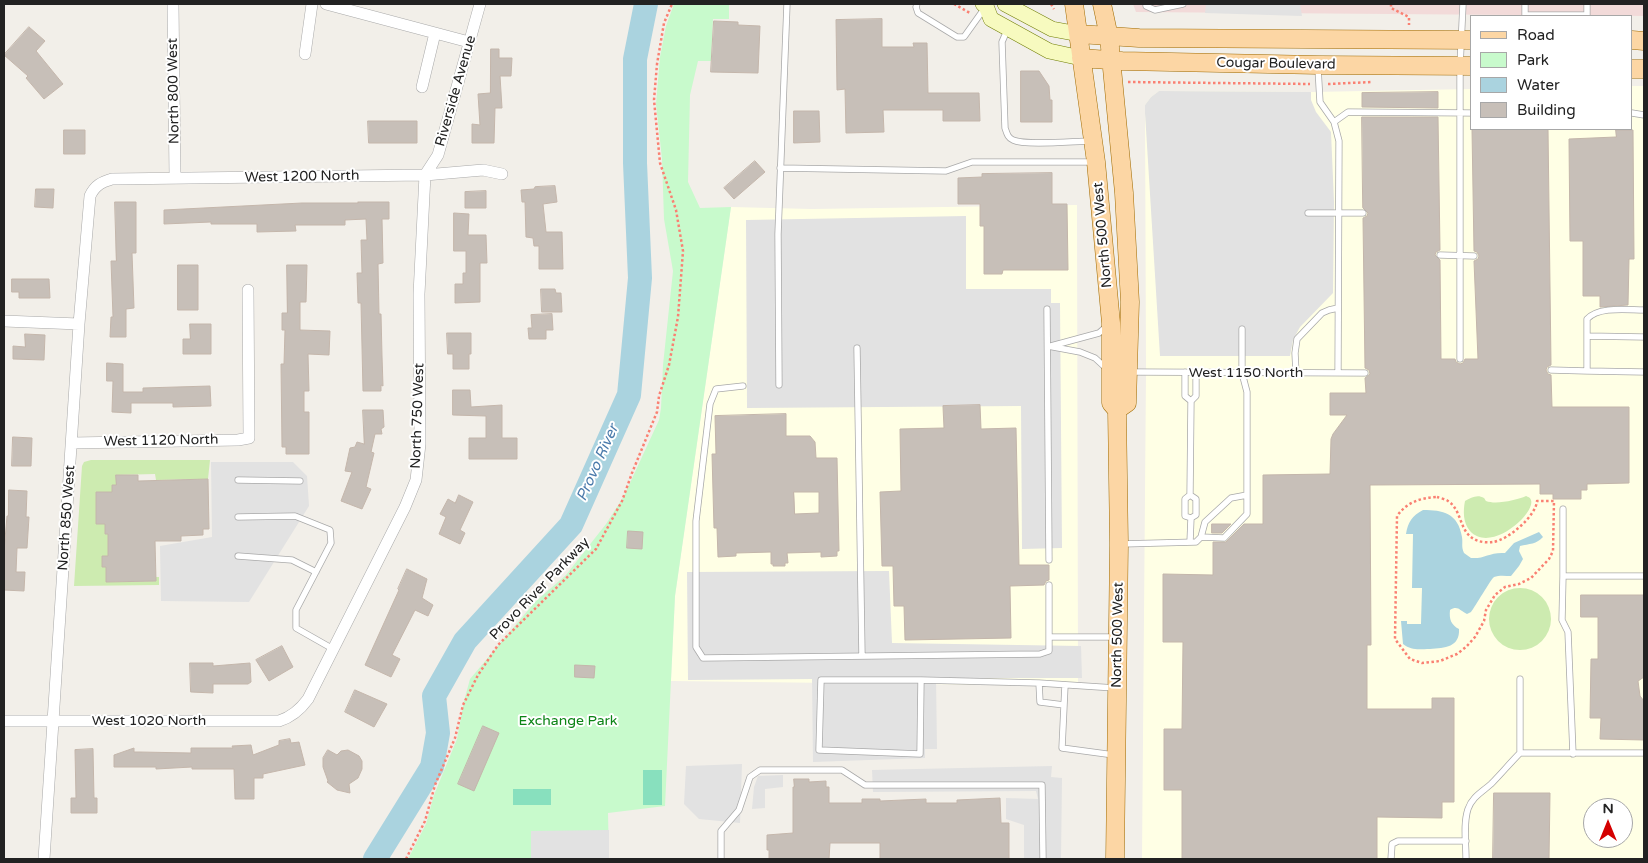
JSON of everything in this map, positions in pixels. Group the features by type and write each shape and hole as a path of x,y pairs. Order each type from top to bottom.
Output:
{"main road":[{"path":"989,4 991,19 1049,51 1081,58"},
{"path":"1005,4 1052,29 1079,34"},
{"name":"North 500 West","path":"1074,4 1094,141 1111,323 1119,372 1127,403 1117,410 1118,637 1115,859"},
{"name":"North 500 West","path":"1102,4 1109,37 1116,97 1130,302 1119,372"},
{"name":"Cougar Boulevard","path":"1079,34 1139,38 1390,38 1466,40"},
{"name":"Cougar Boulevard","path":"1081,58 1318,65 1466,66"}],"street":[{"name":"North 800 West","path":"173,4 175,178"},
{"path":"305,54 312,4"},
{"path":"326,4 469,42"},
{"name":"Riverside Avenue","path":"425,175 438,155 480,4"},
{"path":"422,87 434,33"},
{"name":"West 1200 North","path":"102,182 112,179 425,175 483,170 502,174"},
{"name":"North 750 West","path":"293,715 301,709 308,699 405,507 416,480 420,444 419,294 425,175"},
{"name":"North 850 West","path":"44,859 79,324 90,196 97,185 102,182"},
{"name":"West 1120 North","path":"72,443 238,440 249,438 248,290"},
{"path":"4,321 79,324"},
{"name":"West 1020 North","path":"4,721 279,721 293,715"}],"lane":[{"path":"779,386 778,234 787,4"},
{"path":"917,4 918,13 957,37 964,37 989,4"},
{"path":"1146,4 1146,6 1156,10 1183,4"},
{"path":"1460,359 1460,113 1466,66 1463,4"},
{"path":"1008,28 1002,42 1005,128 1008,137 1015,142 1094,141"},
{"path":"1318,65 1320,102 1334,122 1339,141 1338,373"},
{"path":"1334,122 1348,112 1470,113"},
{"path":"780,168 946,171 972,162 1096,162"},
{"path":"1308,213 1363,214"},
{"path":"1440,255 1474,256"},
{"path":"1296,373 1295,353 1297,339 1322,313 1338,308"},
{"path":"1046,309 1050,560"},
{"path":"1586,371 1587,319 1591,314 1599,311 1644,310"},
{"path":"1048,346 1099,332 1111,323"},
{"path":"1201,537 1224,538 1247,514 1247,392 1242,373 1242,329"},
{"path":"1587,336 1644,337"},
{"path":"1048,346 1080,352 1095,358 1119,372"},
{"path":"857,348 862,656"},
{"path":"1551,370 1644,372"},
{"name":"West 1150 North","path":"1119,372 1365,373"},
{"path":"1185,372 1185,396 1191,401"},
{"path":"1190,495 1191,401 1196,396 1196,372"},
{"path":"743,386 716,389 710,404 696,521 696,647 703,658 1040,654 1049,651 1050,585"},
{"path":"238,480 300,481"},
{"path":"1190,495 1196,498 1196,515 1190,518"},
{"path":"1190,495 1184,499 1185,516 1190,518"},
{"path":"1118,544 1196,542 1201,537 1205,522 1231,498 1247,495"},
{"path":"1563,509 1562,620 1568,632 1573,754"},
{"path":"238,517 295,516 330,530 331,543 296,610 296,628 333,650"},
{"path":"1190,518 1190,542"},
{"path":"238,556 292,560 316,572"},
{"path":"1563,576 1644,576"},
{"path":"1049,637 1118,637"},
{"path":"1466,859 1466,818 1472,800 1520,753 1520,679"},
{"path":"921,680 920,754 819,750 820,680 921,680 1039,683 1117,688"},
{"path":"1039,683 1040,702 1064,705"},
{"path":"1065,685 1062,748 1116,756"},
{"path":"1520,753 1644,753"},
{"path":"721,859 721,831 739,810 750,777 760,770 842,770 865,784 1042,784 1043,859"},
{"path":"1391,859 1392,844 1398,841 1466,841"}],"path":[{"name":"Provo River Parkway","path":"406,859 425,821 435,785 455,738 463,705 478,675 498,645 596,550 622,502 657,412 669,365 678,317 683,251 676,210 660,163 654,100 658,56 664,24 672,4"},
{"path":"1050,4 1054,9"},
{"path":"1391,4 1391,8 1409,17 1409,25"},
{"path":"1437,497 1448,501 1456,508 1466,532 1473,539 1482,542 1493,542 1514,532 1523,524 1537,506 1537,501 1554,501 1553,552 1538,572 1531,578 1519,584 1504,587 1495,594 1475,637 1457,654 1440,661 1422,663 1410,659 1395,639 1397,516 1402,509 1422,498 1437,497"}],"shaded area":[{"path":"1133,4 1644,4 1644,16 1136,12"},
{"path":"1206,4 1300,4 1302,16 1205,13"},
{"path":"1633,86 1644,86 1644,859 1142,859 1146,372 1145,105 1159,91 1311,92 1470,89 1470,130 1633,130"},
{"path":"1159,91 1311,92 1311,100 1316,112 1331,132 1334,202 1333,293 1300,327 1293,340 1290,356 1160,356 1145,113 1145,105"},
{"path":"1077,205 1078,686 671,681 675,596 731,207 812,209"},
{"path":"966,216 966,289 1051,289 1051,303 1060,303 1062,548 1022,549 1021,406 747,408 746,220"},
{"path":"211,462 293,462 307,476 309,506 249,602 161,601 160,546 212,537"},
{"path":"889,571 892,643 1081,646 1082,678 936,678 937,749 925,749 925,758 813,762 812,679 688,680 687,572"},
{"path":"742,764 740,823 699,819 684,804 686,766"},
{"path":"1052,766 1051,777 1062,778 1061,859 1024,859 1024,825 1006,819 1006,798 1038,799 1036,791 873,792 872,770"},
{"path":"783,775 783,787 765,789 765,808 752,809 754,787 758,776"},
{"path":"609,830 609,859 531,859 531,831"}],"green space":[{"name":"Exchange Park","path":"674,4 729,4 729,19 713,19 711,61 698,61 690,95 688,182 700,208 731,207 675,596 665,806 608,813 609,859 408,859 426,824 434,795 457,739 470,679 535,602 566,575 606,524 624,496 659,420 673,271 664,219 662,159 656,104 660,57 666,26"},
{"path":"91,460 210,460 208,479 156,480 155,474 116,475 116,485 112,492 96,493 96,524 105,524 105,533 108,534 108,556 102,556 102,567 106,567 106,582 156,581 156,577 159,577 159,585 74,586 82,466 84,462"},
{"path":"1479,496 1486,501 1501,502 1526,496 1531,500 1531,506 1527,514 1500,535 1489,538 1479,537 1468,528 1464,517 1465,501"},
{"path":"1514,588 1526,588 1542,597 1549,607 1551,619 1549,631 1542,641 1526,650 1514,650 1503,645 1494,636 1489,625 1489,613 1494,602 1503,593"},
{"path":"643,770 662,770 662,805 643,805"},
{"path":"513,789 551,789 551,805 513,805"}],"water":[{"path":"1423,510 1443,512 1453,518 1460,529 1464,553 1471,558 1505,553 1514,543 1539,532 1543,537 1535,542 1520,546 1519,551 1523,559 1519,566 1511,576 1494,577 1471,612 1467,614 1457,608 1450,610 1451,621 1459,629 1459,635 1454,643 1441,648 1413,649 1403,644 1401,621 1407,621 1407,624 1421,624 1422,588 1412,588 1413,534 1406,534 1411,520"}],"building":[{"path":"882,19 882,47 914,47 913,43 927,43 928,93 979,93 980,121 943,121 943,110 883,110 884,132 846,133 845,89 837,90 836,20"},
{"path":"714,21 738,22 738,25 760,26 758,73 711,72"},
{"path":"29,27 45,41 36,51 63,84 44,99 26,78 28,76 4,55"},
{"path":"491,49 499,49 499,58 512,58 511,76 500,76 502,108 495,108 494,143 472,143 472,124 480,125 478,94 490,93"},
{"path":"1021,71 1039,71 1049,86 1050,100 1052,100 1052,122 1021,122"},
{"path":"1438,92 1438,108 1362,107 1362,93"},
{"path":"794,111 819,111 820,142 794,143"},
{"path":"1362,117 1438,117 1440,250 1435,255 1440,260 1441,359 1455,359 1460,364 1465,359 1478,359 1474,261 1479,256 1474,251 1472,130 1548,130 1551,365 1546,370 1551,375 1552,407 1629,407 1629,483 1587,484 1587,490 1581,490 1581,499 1553,499 1553,494 1540,494 1540,484 1370,485 1371,645 1367,645 1367,709 1432,709 1432,698 1454,698 1454,802 1442,802 1442,818 1377,817 1377,859 1182,859 1182,790 1164,790 1164,729 1182,729 1183,642 1163,642 1163,574 1213,575 1213,542 1226,542 1244,524 1263,524 1263,475 1330,474 1331,439 1347,415 1330,415 1330,393 1366,393 1365,378 1370,374 1369,370 1365,368 1363,218 1368,213 1363,208"},
{"path":"368,121 417,121 417,143 369,143"},
{"path":"64,130 85,130 85,154 64,154"},
{"path":"1616,130 1633,130 1634,259 1629,259 1628,305 1600,307 1600,296 1583,296 1583,241 1570,241 1569,139 1616,137"},
{"path":"755,161 765,172 734,199 724,188"},
{"path":"1052,173 1052,204 1067,204 1068,270 1003,270 1002,274 984,274 984,226 980,226 980,204 958,204 958,178 982,177 982,174"},
{"path":"555,186 557,202 543,204 546,232 562,232 563,269 539,269 539,246 534,246 533,238 526,237 525,202 522,202 521,190"},
{"path":"36,189 54,189 53,208 35,207"},
{"path":"486,191 486,208 465,208 465,192"},
{"path":"115,202 136,202 136,253 132,253 134,308 126,309 126,337 110,337 111,317 113,317 111,261 116,261"},
{"path":"389,202 389,219 382,219 383,263 378,264 383,386 381,385 381,391 363,391 361,303 358,303 357,273 362,273 361,240 367,240 366,219 345,220 345,225 295,225 296,231 257,232 257,224 211,224 211,222 164,224 164,210"},
{"path":"454,213 469,214 468,235 486,235 487,263 480,263 480,302 455,303 455,284 463,284 463,273 466,273 466,251 454,251"},
{"path":"178,265 198,265 198,310 178,310"},
{"path":"287,265 307,265 306,302 300,302 300,330 330,331 329,355 308,354 309,391 304,391 304,412 309,412 309,454 286,454 286,447 282,447 281,364 284,364 285,330 282,330 282,313 287,313"},
{"path":"12,279 49,279 50,298 19,298 19,292 12,292"},
{"path":"541,289 555,289 556,293 561,293 562,312 542,312"},
{"path":"552,314 553,330 546,330 546,339 529,339 528,328 532,328 531,315"},
{"path":"190,324 211,324 211,354 183,354 183,339 190,339"},
{"path":"447,333 471,333 469,369 453,369 453,354 448,354"},
{"path":"25,334 45,335 44,360 13,359 13,346 25,347"},
{"path":"107,363 123,364 123,392 143,392 143,388 210,386 211,406 173,407 173,403 131,403 131,413 112,412 113,381 107,381"},
{"path":"453,390 470,390 471,407 502,405 502,438 517,438 517,459 469,459 469,438 486,438 486,416 453,415"},
{"path":"980,405 981,429 1016,428 1019,565 1049,565 1049,580 1044,585 1010,586 1011,638 905,640 904,606 894,606 893,566 882,566 880,492 901,491 900,429 944,428 943,406"},
{"path":"363,410 383,410 384,427 381,429 382,434 375,434 371,452 374,453 366,487 371,489 362,509 341,501 352,472 345,471 350,448 355,447 357,442 364,444"},
{"path":"786,414 786,436 810,436 815,442 816,458 837,458 839,551 837,551 837,556 821,557 821,552 787,553 788,563 785,563 785,566 773,566 771,564 771,552 736,553 736,556 718,557 717,528 714,528 712,454 716,454 715,416","holes":["794,492 819,492 819,513 795,514"]},
{"path":"13,437 32,438 31,466 12,466"},
{"path":"116,475 138,475 138,481 208,479 209,529 203,529 203,535 181,536 181,541 155,541 156,581 106,582 106,567 102,567 102,556 108,556 108,534 105,534 105,524 96,524 96,492 112,492 112,485 116,485"},
{"path":"9,490 27,491 26,517 29,517 27,548 17,548 16,572 25,572 24,591 4,590 4,551"},
{"path":"459,495 473,502 460,530 465,533 460,544 439,534 446,517 440,514 448,499 455,503"},
{"path":"1212,524 1231,524 1222,533 1212,533"},
{"path":"628,531 643,532 642,549 627,548"},
{"path":"407,569 427,579 422,598 433,605 428,616 415,610 392,655 400,659 391,677 365,665"},
{"path":"1581,595 1644,595 1644,677 1638,681 1640,696 1644,701 1644,740 1600,739 1601,718 1590,718 1591,659 1598,659 1598,617 1581,617"},
{"path":"282,646 293,667 269,681 256,660"},
{"path":"190,663 213,663 213,666 250,663 251,682 248,684 213,684 213,693 191,692"},
{"path":"575,665 595,666 594,678 575,677"},
{"path":"355,690 387,704 374,727 345,712"},
{"path":"483,726 499,733 474,791 458,784"},
{"path":"290,739 291,743 299,742 305,765 263,774 263,778 254,778 254,799 235,799 234,769 114,767 114,755 134,748 134,752 191,753 191,748 233,748 232,746 251,745 253,755 279,745 279,741"},
{"path":"93,749 94,798 97,798 97,813 71,813 71,798 76,798 75,750"},
{"path":"328,750 337,755 341,751 348,750 359,756 362,761 362,769 358,778 349,784 350,793 337,790 327,782 323,758"},
{"path":"794,779 809,779 809,782 826,781 826,787 829,787 829,803 862,803 862,799 880,799 880,801 926,799 926,803 957,803 957,800 1000,798 1001,823 1009,823 1009,859 880,859 880,843 830,843 829,859 769,859 767,835 793,833"},
{"path":"1494,793 1550,793 1549,859 1493,859"}],"waterway":[{"name":"Provo River","path":"375,859 432,767 438,733 434,696 465,641 571,525 629,395 640,278 635,163 635,59 646,4"}]}
